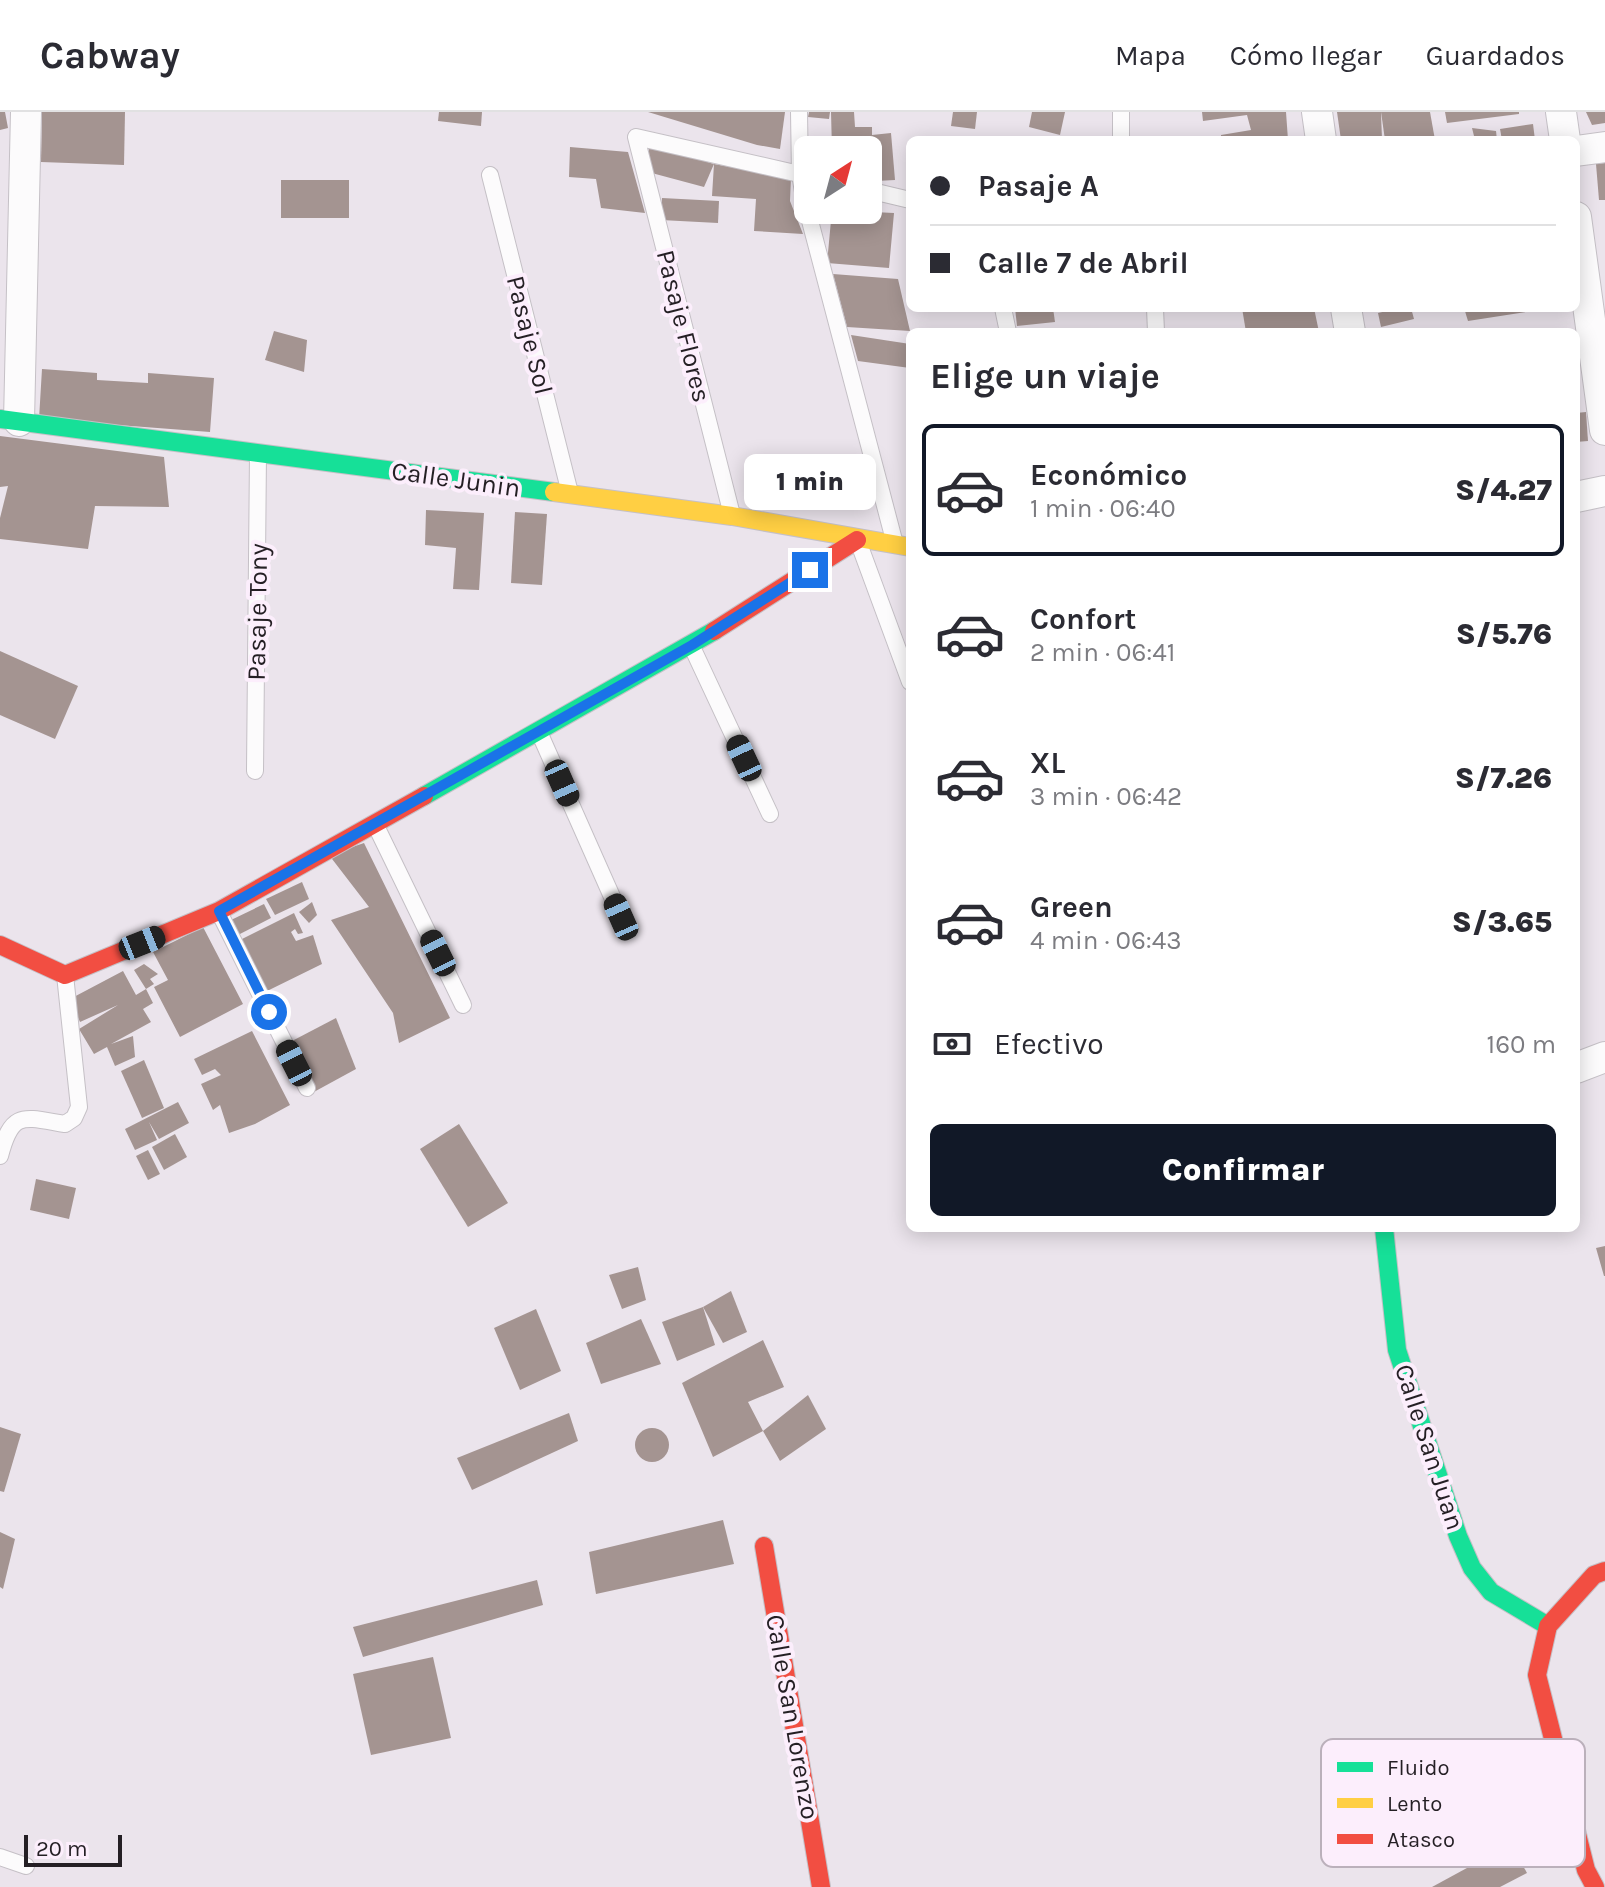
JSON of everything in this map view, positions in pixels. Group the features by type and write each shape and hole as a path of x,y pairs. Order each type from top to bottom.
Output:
{"street":[{"path":"10,420 26,112"},
{"path":"1317,112 1320,136"},
{"path":"1561,112 1564,136"},
{"path":"1580,150 1605,147"},
{"path":"1580,246 1605,427"},
{"name":"Calle Junin","path":"10,420 732,516 903,546"},
{"path":"1580,496 1605,491"},
{"path":"0,945 65,975 219,911 692,645 857,540"},
{"path":"1580,1066 1605,1057"},
{"name":"Calle San Juan","path":"1384,1232 1397,1350 1458,1536 1472,1568 1491,1592 1548,1626"},
{"name":"Calle San Lorenzo","path":"764,1546 821,1887"},
{"path":"1554,1739 1537,1675 1548,1626 1594,1575 1605,1571"}],"lane":[{"path":"799,112 801,136"},
{"path":"1121,112 1121,136"},
{"name":"Pasaje Flores","path":"732,516 636,137 794,173"},
{"name":"Pasaje Sol","path":"490,175 570,494"},
{"path":"882,193 906,199"},
{"path":"817,224 903,546"},
{"name":"Pasaje Tony","path":"255,771 258,453"},
{"path":"857,540 906,671"},
{"path":"692,645 770,814"},
{"path":"538,729 621,917"},
{"path":"375,825 463,1005"},
{"path":"219,911 307,1088"},
{"path":"0,1156 7,1130 15,1120 27,1118 65,1124 74,1118 79,1107 65,975"},
{"path":"0,1857 26,1866"}],"building":[{"path":"0,112 5,112 8,128 0,130"},
{"path":"42,112 125,112 124,165 41,162"},
{"path":"439,112 482,112 481,126 438,121"},
{"path":"648,112 785,112 780,149 757,145"},
{"path":"809,112 830,112 829,119 808,117"},
{"path":"831,112 854,112 855,127 872,127 872,135 891,133 895,180 882,181 882,136 832,136"},
{"path":"953,112 977,112 975,129 951,126"},
{"path":"1032,112 1065,112 1060,135 1029,127"},
{"path":"1202,112 1286,112 1288,136 1221,136 1251,130 1247,115 1203,121"},
{"path":"1337,112 1381,112 1382,136 1340,136"},
{"path":"1381,112 1430,112 1434,136 1384,136"},
{"path":"1445,112 1519,112 1519,114 1447,123"},
{"path":"1586,112 1605,112 1605,123 1592,125"},
{"path":"1533,124 1534,136 1501,136 1500,129"},
{"path":"1472,128 1496,131 1497,136 1474,136"},
{"path":"649,144 714,164 704,187 648,172"},
{"path":"570,147 628,152 645,213 601,208 596,179 569,177"},
{"path":"1605,163 1605,200 1599,200 1596,164"},
{"path":"714,164 791,178 790,201 794,224 799,224 803,234 754,231 756,199 712,196"},
{"path":"281,180 349,180 349,218 281,218"},
{"path":"662,198 719,201 718,223 661,220"},
{"path":"882,212 894,213 889,268 827,263 831,224 882,224"},
{"path":"833,274 898,279 909,328 906,331 847,327"},
{"path":"1015,312 1054,312 1055,322 1017,326"},
{"path":"1243,312 1315,312 1318,328 1245,328"},
{"path":"1412,312 1414,319 1381,327 1378,313"},
{"path":"1465,312 1525,312 1468,321"},
{"path":"274,331 307,340 304,372 265,360"},
{"path":"851,335 906,343 906,367 858,361"},
{"path":"42,369 97,373 97,380 148,383 148,373 214,378 210,432 39,419"},
{"path":"1586,412 1588,441 1580,442 1580,413"},
{"path":"0,436 164,457 169,507 95,506 88,549 0,539 0,518 8,486 0,487"},
{"path":"426,510 484,513 479,590 453,589 456,548 425,545"},
{"path":"515,512 547,514 542,585 511,583"},
{"path":"0,651 78,686 55,739 0,715"},
{"path":"364,843 450,1018 399,1043 393,1013 331,920 369,907 329,855"},
{"path":"302,882 309,899 275,915 266,899"},
{"path":"312,902 317,915 309,923 299,912"},
{"path":"264,904 271,918 238,935 231,920"},
{"path":"294,913 303,933 298,934 295,929 291,932 296,941 313,935 322,964 261,994 240,940"},
{"path":"203,927 243,1004 180,1037 154,987 168,980 153,952"},
{"path":"144,964 158,974 150,979 154,984 146,989 134,970"},
{"path":"123,971 136,995 146,989 153,1003 143,1009 151,1022 111,1044 133,1036 135,1057 115,1066 107,1047 94,1054 79,1029 118,1005 80,1022 70,999"},
{"path":"336,1018 356,1069 312,1093 292,1041"},
{"path":"252,1031 290,1105 255,1124 229,1133 220,1105 213,1110 201,1084 221,1075 215,1069 202,1075 194,1059"},
{"path":"144,1060 164,1108 142,1118 121,1071"},
{"path":"178,1102 189,1123 159,1139 149,1122 157,1140 135,1150 125,1129"},
{"path":"459,1124 508,1203 468,1227 420,1149"},
{"path":"175,1134 187,1157 164,1170 152,1147"},
{"path":"148,1150 160,1174 148,1180 136,1156"},
{"path":"36,1179 76,1188 69,1219 30,1210"},
{"path":"1605,1246 1605,1276 1604,1276 1596,1248"},
{"path":"638,1267 646,1300 622,1309 609,1275"},
{"path":"731,1291 747,1332 723,1343 703,1307"},
{"path":"703,1307 715,1345 677,1361 662,1322"},
{"path":"536,1309 561,1371 520,1390 494,1328"},
{"path":"641,1319 661,1364 601,1384 586,1343"},
{"path":"763,1340 784,1387 748,1402 763,1431 713,1457 682,1383"},
{"path":"808,1395 826,1429 780,1461 763,1431"},
{"path":"569,1413 578,1441 472,1490 457,1458"},
{"path":"0,1427 21,1434 4,1492 0,1491"},
{"path":"652,1428 664,1433 669,1445 664,1457 652,1462 640,1457 635,1445 640,1433"},
{"path":"723,1520 734,1564 596,1594 589,1552"},
{"path":"0,1532 15,1539 3,1589 0,1587"},
{"path":"537,1580 543,1605 363,1657 353,1627"},
{"path":"433,1657 451,1738 371,1755 353,1674"},
{"path":"1469,1867 1524,1867 1527,1873 1500,1887 1432,1887"}],"traffic: fast":[{"path":"0,419 554,492"},
{"path":"424,796 714,631"},
{"path":"1384,1232 1397,1350 1458,1536 1472,1568 1491,1592 1548,1626"}],"traffic: slow":[{"path":"554,492 732,516 906,546"}],"traffic: jam":[{"path":"714,631 857,540"},
{"path":"0,945 65,975 219,911 424,796"},
{"path":"764,1546 821,1887"},
{"path":"1553,1739 1537,1675 1548,1626 1594,1575 1605,1571"},
{"path":"1585,1866 1595,1887"}],"route":[{"path":"269,1012 219,911 692,645 810,570"}]}
